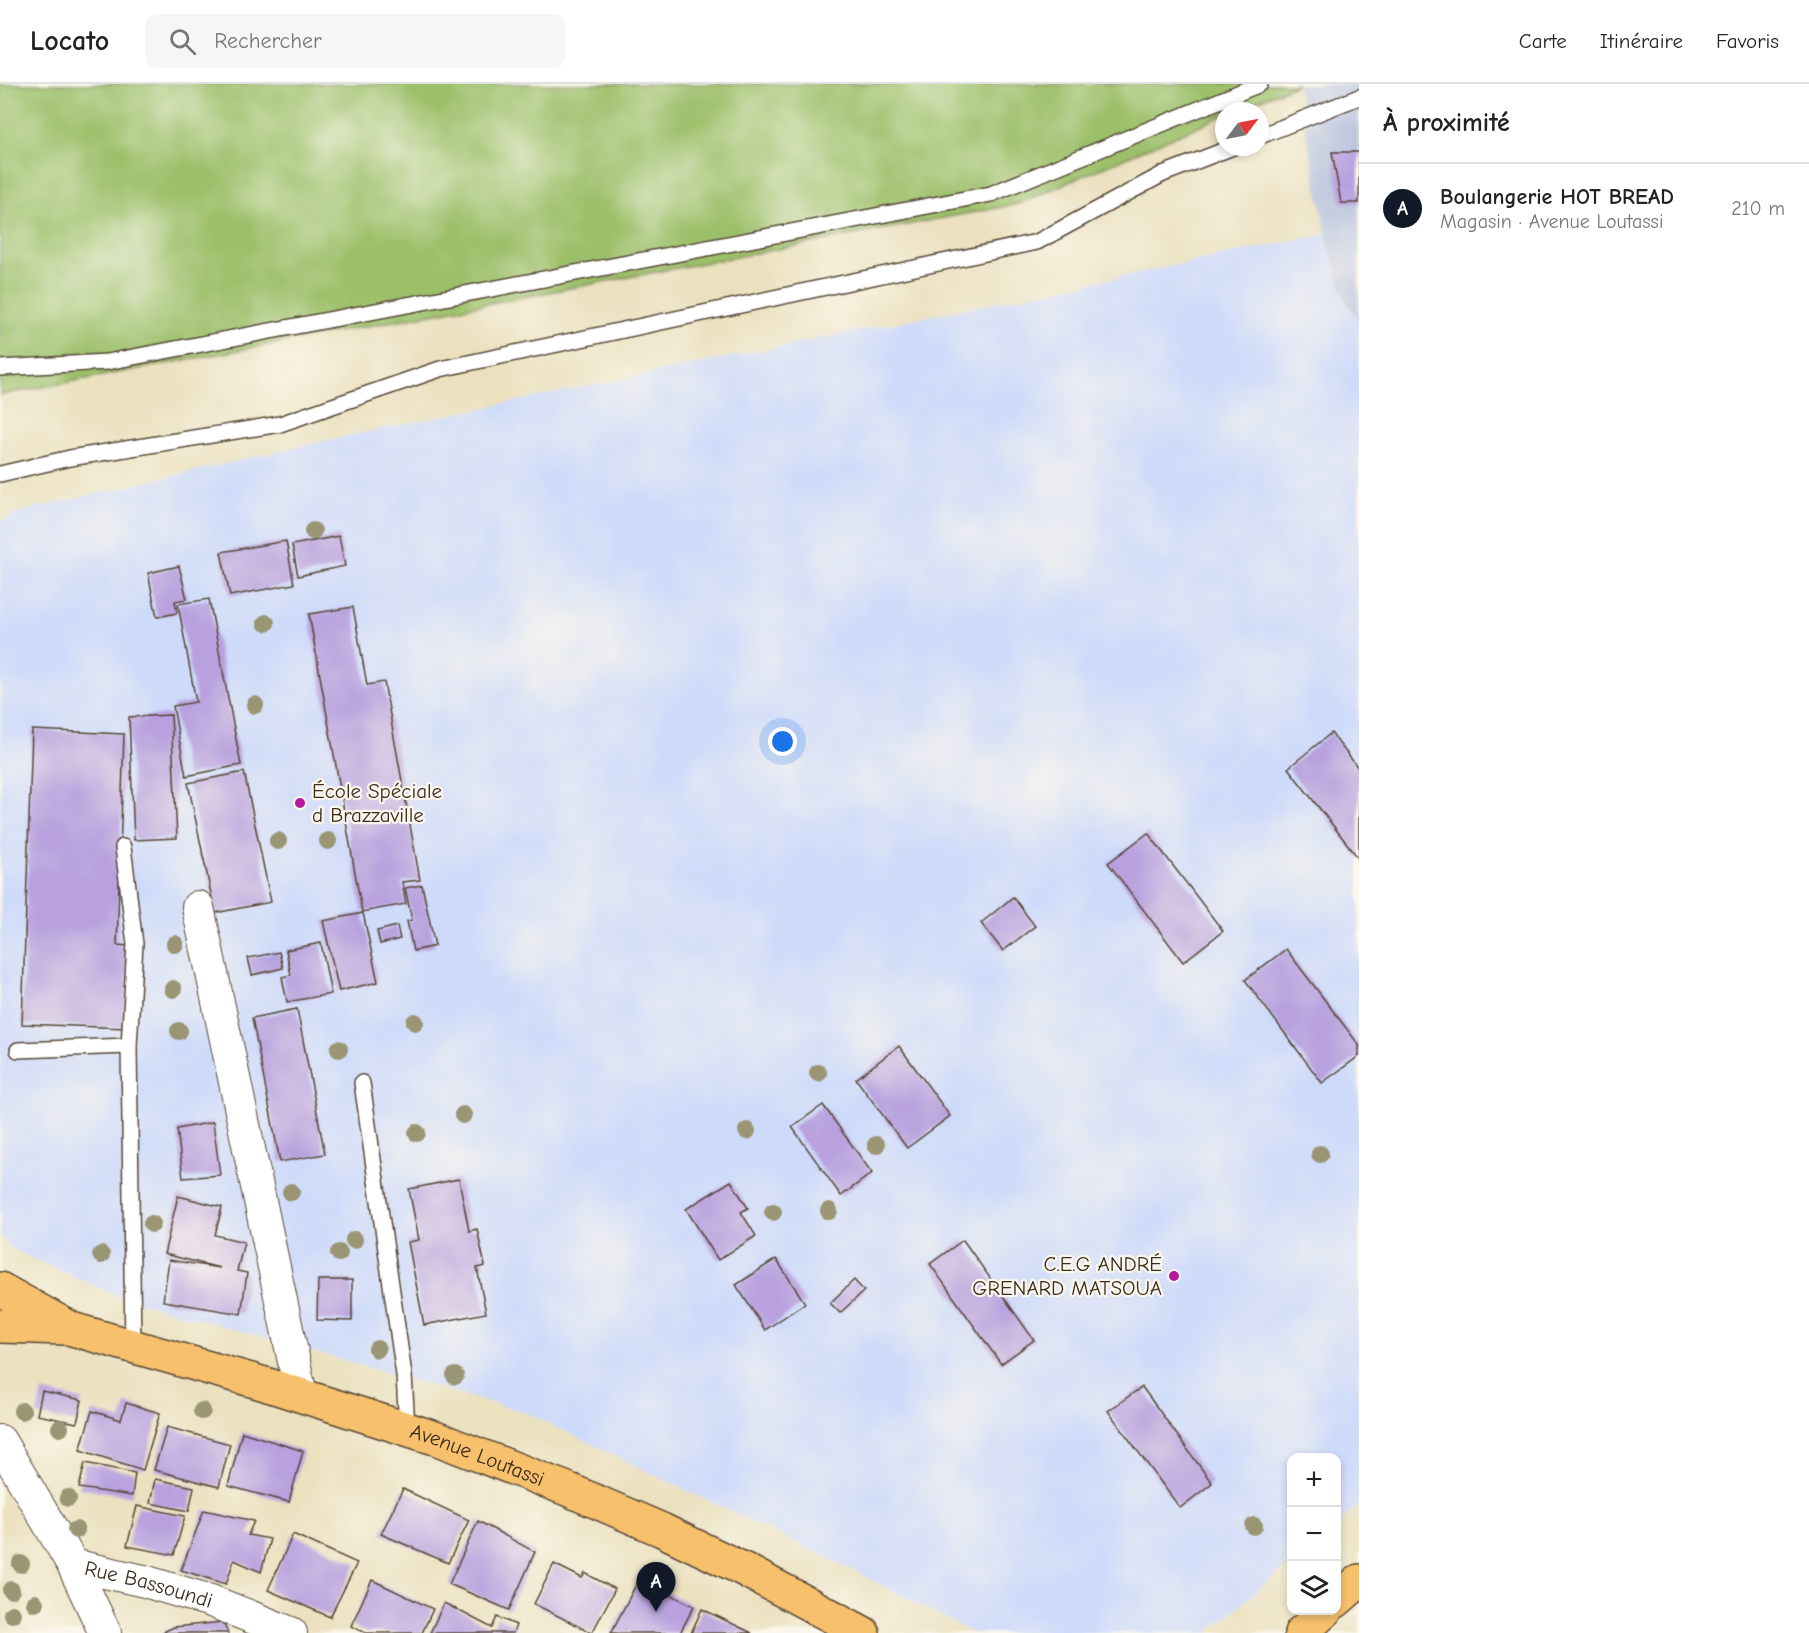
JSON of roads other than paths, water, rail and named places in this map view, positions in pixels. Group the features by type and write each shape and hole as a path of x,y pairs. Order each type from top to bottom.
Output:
{"main road":[{"name":"Avenue Loutassi","path":"0,1289 72,1329"},
{"name":"Avenue Loutassi","path":"0,1326 72,1329 302,1395 435,1438 567,1489 662,1530 743,1569 863,1633"},
{"path":"1341,1597 1359,1581"}],"street":[{"path":"198,907 302,1395"},
{"path":"0,1441 73,1565 105,1633"},
{"name":"Rue Bassoundi","path":"73,1565 144,1581 211,1601 291,1633"}],"lane":[{"path":"0,368 107,362 991,194 1260,84"},
{"path":"1269,133 1359,98"},
{"path":"0,474 70,458 280,424 440,369 1036,242 1163,174 1215,154"},
{"path":"123,847 135,944 129,1046 133,1346"},
{"path":"18,1050 129,1046"},
{"path":"362,1083 404,1375 407,1429"}],"place":[{"name":"École Spéciale d Brazzaville","path":"300,803"},
{"name":"C.E.G ANDRÉ GRENARD MATSOUA","path":"1174,1276"},
{"name":"Boulangerie HOT BREAD","path":"656,1612"}]}
